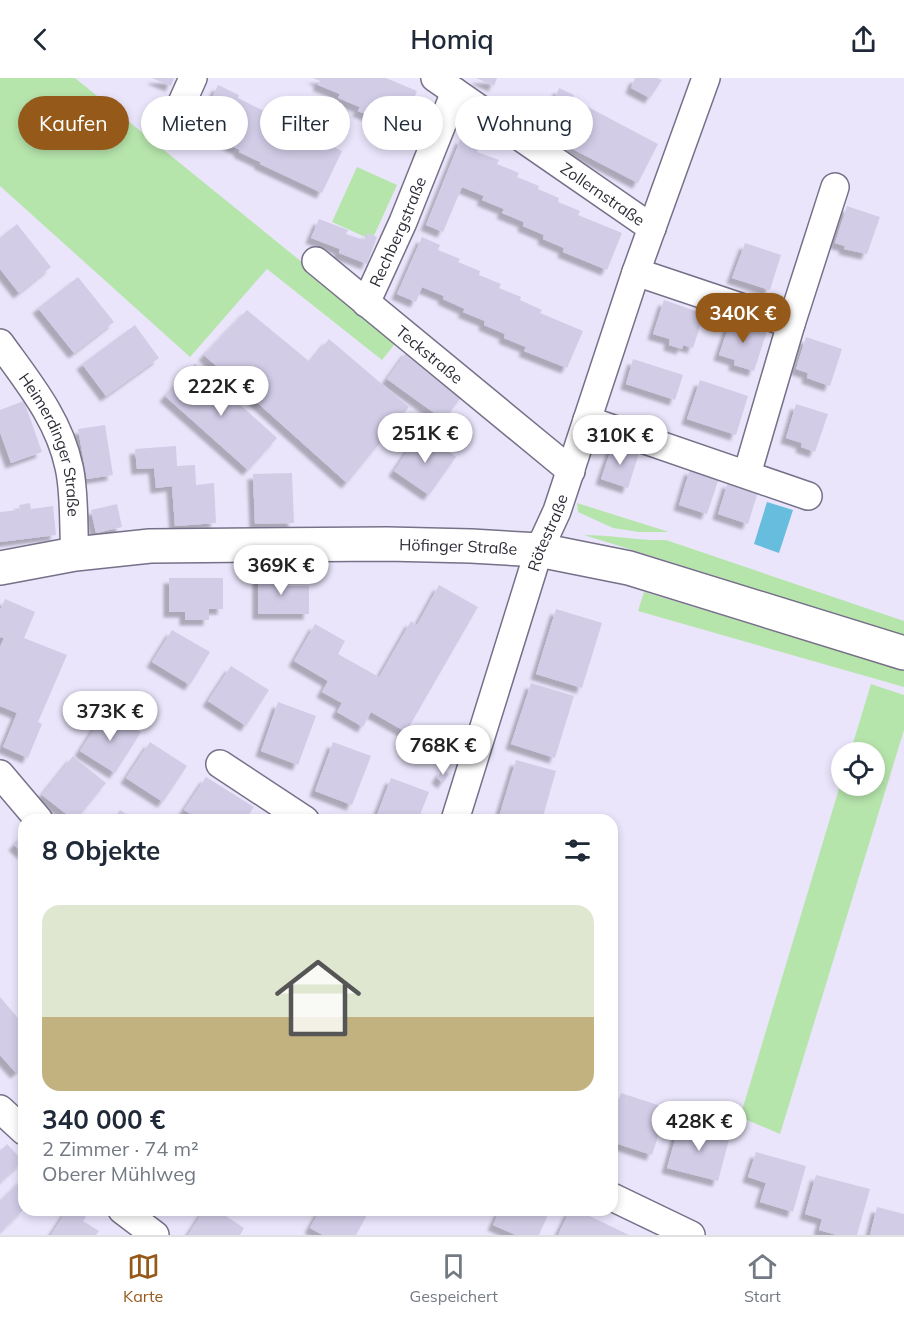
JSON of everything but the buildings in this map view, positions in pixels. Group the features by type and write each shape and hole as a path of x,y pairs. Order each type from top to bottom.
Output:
{"street":[{"path":"185,96 193,78"},
{"name":"Rötestraße","path":"457,814 539,550 557,511 636,272 706,78"},
{"name":"Zollernstraße","path":"445,85 652,228"},
{"name":"Rechbergstraße","path":"366,303 414,194 445,85"},
{"path":"747,474 791,324 835,188"},
{"name":"Teckstraße","path":"316,261 571,471"},
{"path":"636,272 791,324"},
{"name":"Heimerdinger Straße","path":"0,344 36,391 57,427 70,468 75,554"},
{"path":"588,420 808,496"},
{"name":"Höfinger Straße","path":"0,568 75,554 150,546 459,545 539,550 629,568 904,653"},
{"path":"220,764 296,814"},
{"path":"0,774 34,814"},
{"path":"0,1109 18,1126"},
{"path":"618,1200 691,1235"},
{"path":"130,1216 155,1235"}],"green space":[{"path":"0,78 75,78 97,96 18,96 18,150 129,150 129,122 141,132 141,150 164,150 398,340 382,360 267,269 190,357 0,186"},
{"path":"357,167 397,185 372,240 332,222"},
{"path":"577,503 669,532 639,532 613,528 578,512"},
{"path":"584,535 666,540 904,621 904,639 817,616 722,578"},
{"path":"644,592 904,670 904,687 638,611"},
{"path":"871,684 904,695 904,730 885,792 885,742 853,742"},
{"path":"837,796 884,796 780,1134 740,1117"}],"water":[{"path":"767,502 793,510 779,553 754,544"}]}
